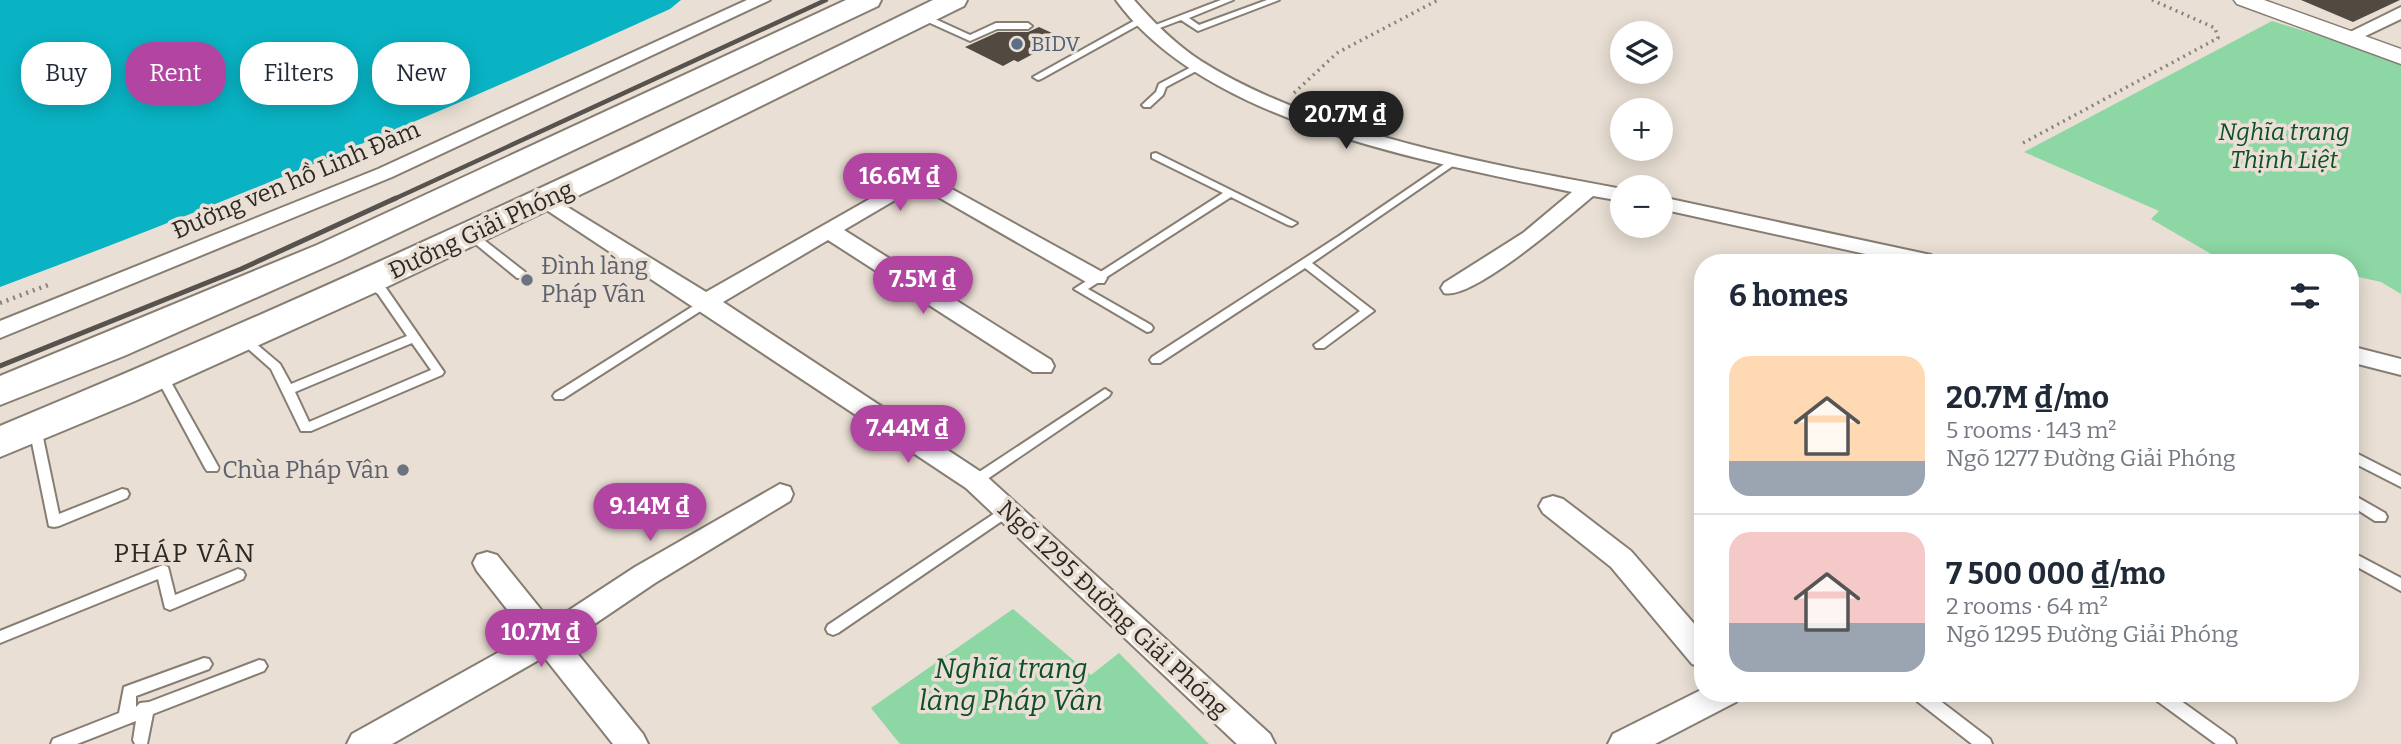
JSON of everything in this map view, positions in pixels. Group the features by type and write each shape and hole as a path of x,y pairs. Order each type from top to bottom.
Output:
{"main road":[{"name":"Đường Giải Phóng","path":"17,435 256,334 471,235 954,0"},
{"name":"Đường Giải Phóng","path":"0,391 242,292 725,69 861,3"},
{"path":"861,3 910,22"},
{"path":"242,292 256,334"}],"street":[{"name":"Đường ven hồ Linh Đàm","path":"0,330 385,173 761,0"},
{"path":"1125,0 1144,25 1199,66 1241,89 1336,127 1456,159 1610,193"},
{"path":"2244,0 2401,57"},
{"path":"2349,37 2401,12"},
{"path":"705,302 919,177 1096,278"},
{"path":"1452,288 1531,238 1588,189"},
{"name":"Ngõ 1295 Đường Giải Phóng","path":"544,201 705,302 975,481 1259,744"},
{"path":"1673,206 1890,254"},
{"path":"828,230 1042,366"},
{"path":"1840,254 1850,246"},
{"path":"2359,356 2399,365"},
{"path":"363,744 549,639 645,575 780,494"},
{"path":"1553,506 1621,559 1694,644"},
{"path":"487,563 632,744"},
{"path":"1624,744 1707,702"}],"lane":[{"path":"1038,77 1144,25 1182,17 1229,0"},
{"path":"1182,17 1198,28 1275,0"},
{"path":"910,22 970,38 996,26 1028,26"},
{"path":"1147,105 1160,93 1162,86 1199,66"},
{"path":"1156,156 1292,223"},
{"path":"1156,360 1305,263 1456,159"},
{"path":"1147,328 1080,289 1230,193"},
{"path":"471,235 521,275"},
{"path":"1305,263 1368,311 1320,345"},
{"path":"256,334 276,367 306,428 438,372 382,292 369,282"},
{"path":"559,396 705,302"},
{"path":"288,390 415,337"},
{"path":"162,375 212,468"},
{"path":"975,481 1105,393"},
{"path":"17,435 54,522 122,494"},
{"path":"2359,460 2401,482"},
{"path":"2359,504 2380,517"},
{"path":"832,629 1007,510"},
{"path":"2359,560 2401,586"},
{"path":"0,636 163,571 170,604 238,575"},
{"path":"127,716 129,692 204,664"},
{"path":"60,744 146,708 259,666"},
{"path":"1930,702 1984,744"},
{"path":"2170,702 2228,744"},
{"path":"141,740 146,708"}],"path":[{"path":"1294,93 1337,53 1438,0"},
{"path":"2023,143 2218,38 2215,28 2152,0"},
{"path":"0,303 51,284"}],"green space":[{"name":"Nghĩa trang Thịnh Liệt","path":"2272,21 2401,61 2401,294 2381,282 2359,277 2359,254 2211,254 2151,219 2159,211 2024,152"},
{"name":"Nghĩa trang làng Pháp Vân","path":"1013,609 1091,675 1119,653 1209,744 900,744 871,708"}],"water":[{"path":"0,0 681,0 670,9 470,97 470,42 372,42 372,105 453,105 170,222 0,287"}],"building":[{"path":"2301,0 2400,0 2353,22"},
{"name":"BIDV","path":"1039,27 1063,38 1018,62 1014,60 1003,66 965,47 998,32 1028,32"}],"railway":[{"path":"392,200 826,0"},
{"path":"0,366 241,269 396,198"}],"place":[{"name":"BIDV","path":"1017,44"},
{"name":"Đình làng Pháp Vân","path":"527,280"},
{"name":"Chùa Pháp Vân","path":"403,470"}],"district":[{"name":"PHÁP VÂN","path":"185,553"}]}
